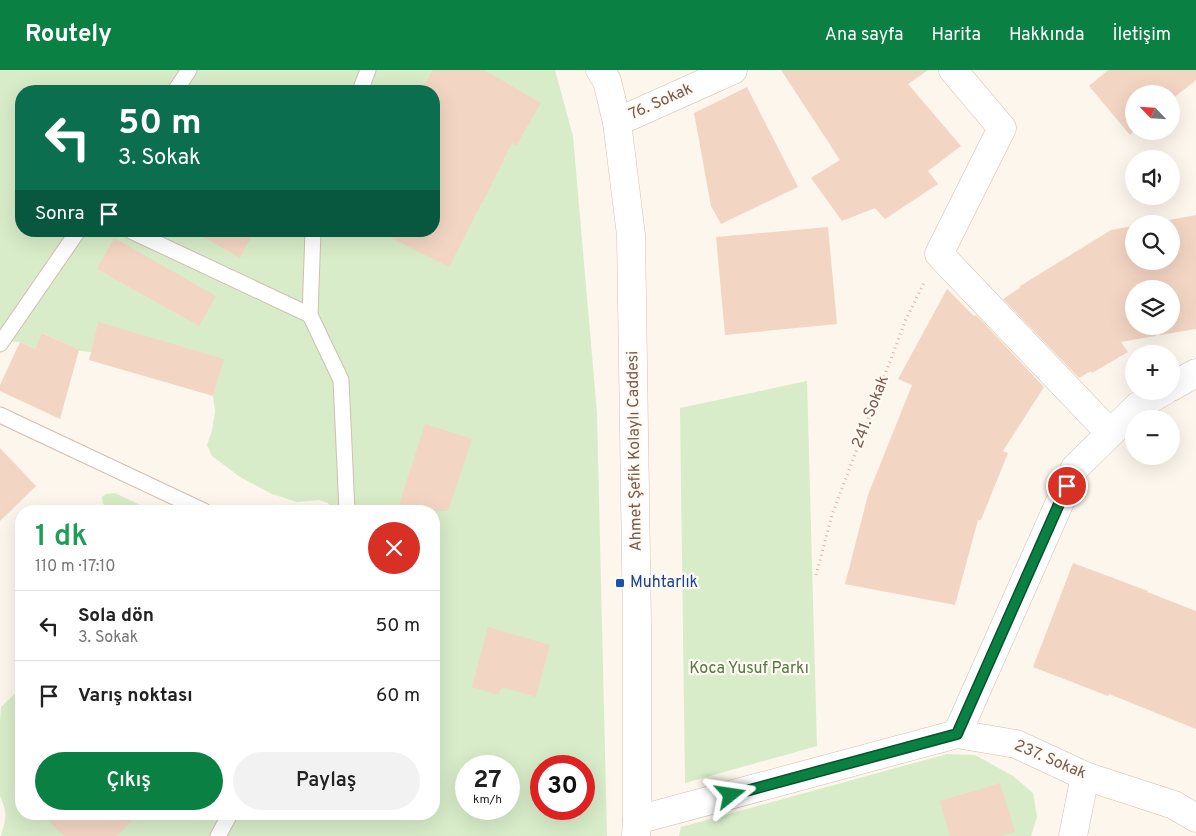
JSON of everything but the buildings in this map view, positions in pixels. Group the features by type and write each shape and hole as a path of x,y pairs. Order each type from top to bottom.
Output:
{"street":[{"name":"Ahmet Şefik Kolaylı Caddesi","path":"600,70 607,81 617,122 631,236 637,625 637,828"},
{"name":"76. Sokak","path":"617,122 733,70"},
{"path":"953,70 1002,128 939,254 1110,433"},
{"path":"1180,382 1196,373"},
{"path":"957,734 1075,468 1138,406 1148,400"},
{"name":"237. Sokak","path":"637,828 957,734 1016,744 1085,776 1174,805 1196,818"},
{"path":"1073,836 1085,776"}],"lane":[{"path":"179,85 189,70"},
{"path":"362,85 368,70"},
{"path":"0,344 74,237"},
{"path":"144,237 310,315"},
{"path":"313,237 310,315 341,380 348,505"},
{"path":"0,415 191,505"},
{"path":"218,836 227,820"}],"path":[{"name":"241. Sokak","path":"816,575 832,515 906,319 939,254"}],"green space":[{"path":"0,70 555,70 573,136 597,413 607,836 1,836 5,816 0,796 1,707 15,694 15,820 440,820 440,505 329,505 319,500 297,502 272,494 240,477 212,456 207,445 215,411 213,396 223,359 98,323 91,352 80,351 43,333 35,349 20,342 0,341"},
{"name":"Koca Yusuf Parkı","path":"807,381 817,746 685,783 680,408"},
{"path":"115,493 140,505 104,505 102,497 106,494"},
{"path":"947,754 975,755 1013,776 1033,793 1037,817 1031,836 679,836 681,827"}],"place":[{"name":"Muhtarlık","path":"620,583"}],"route":[{"path":"731,795 957,734 1067,486"}]}
